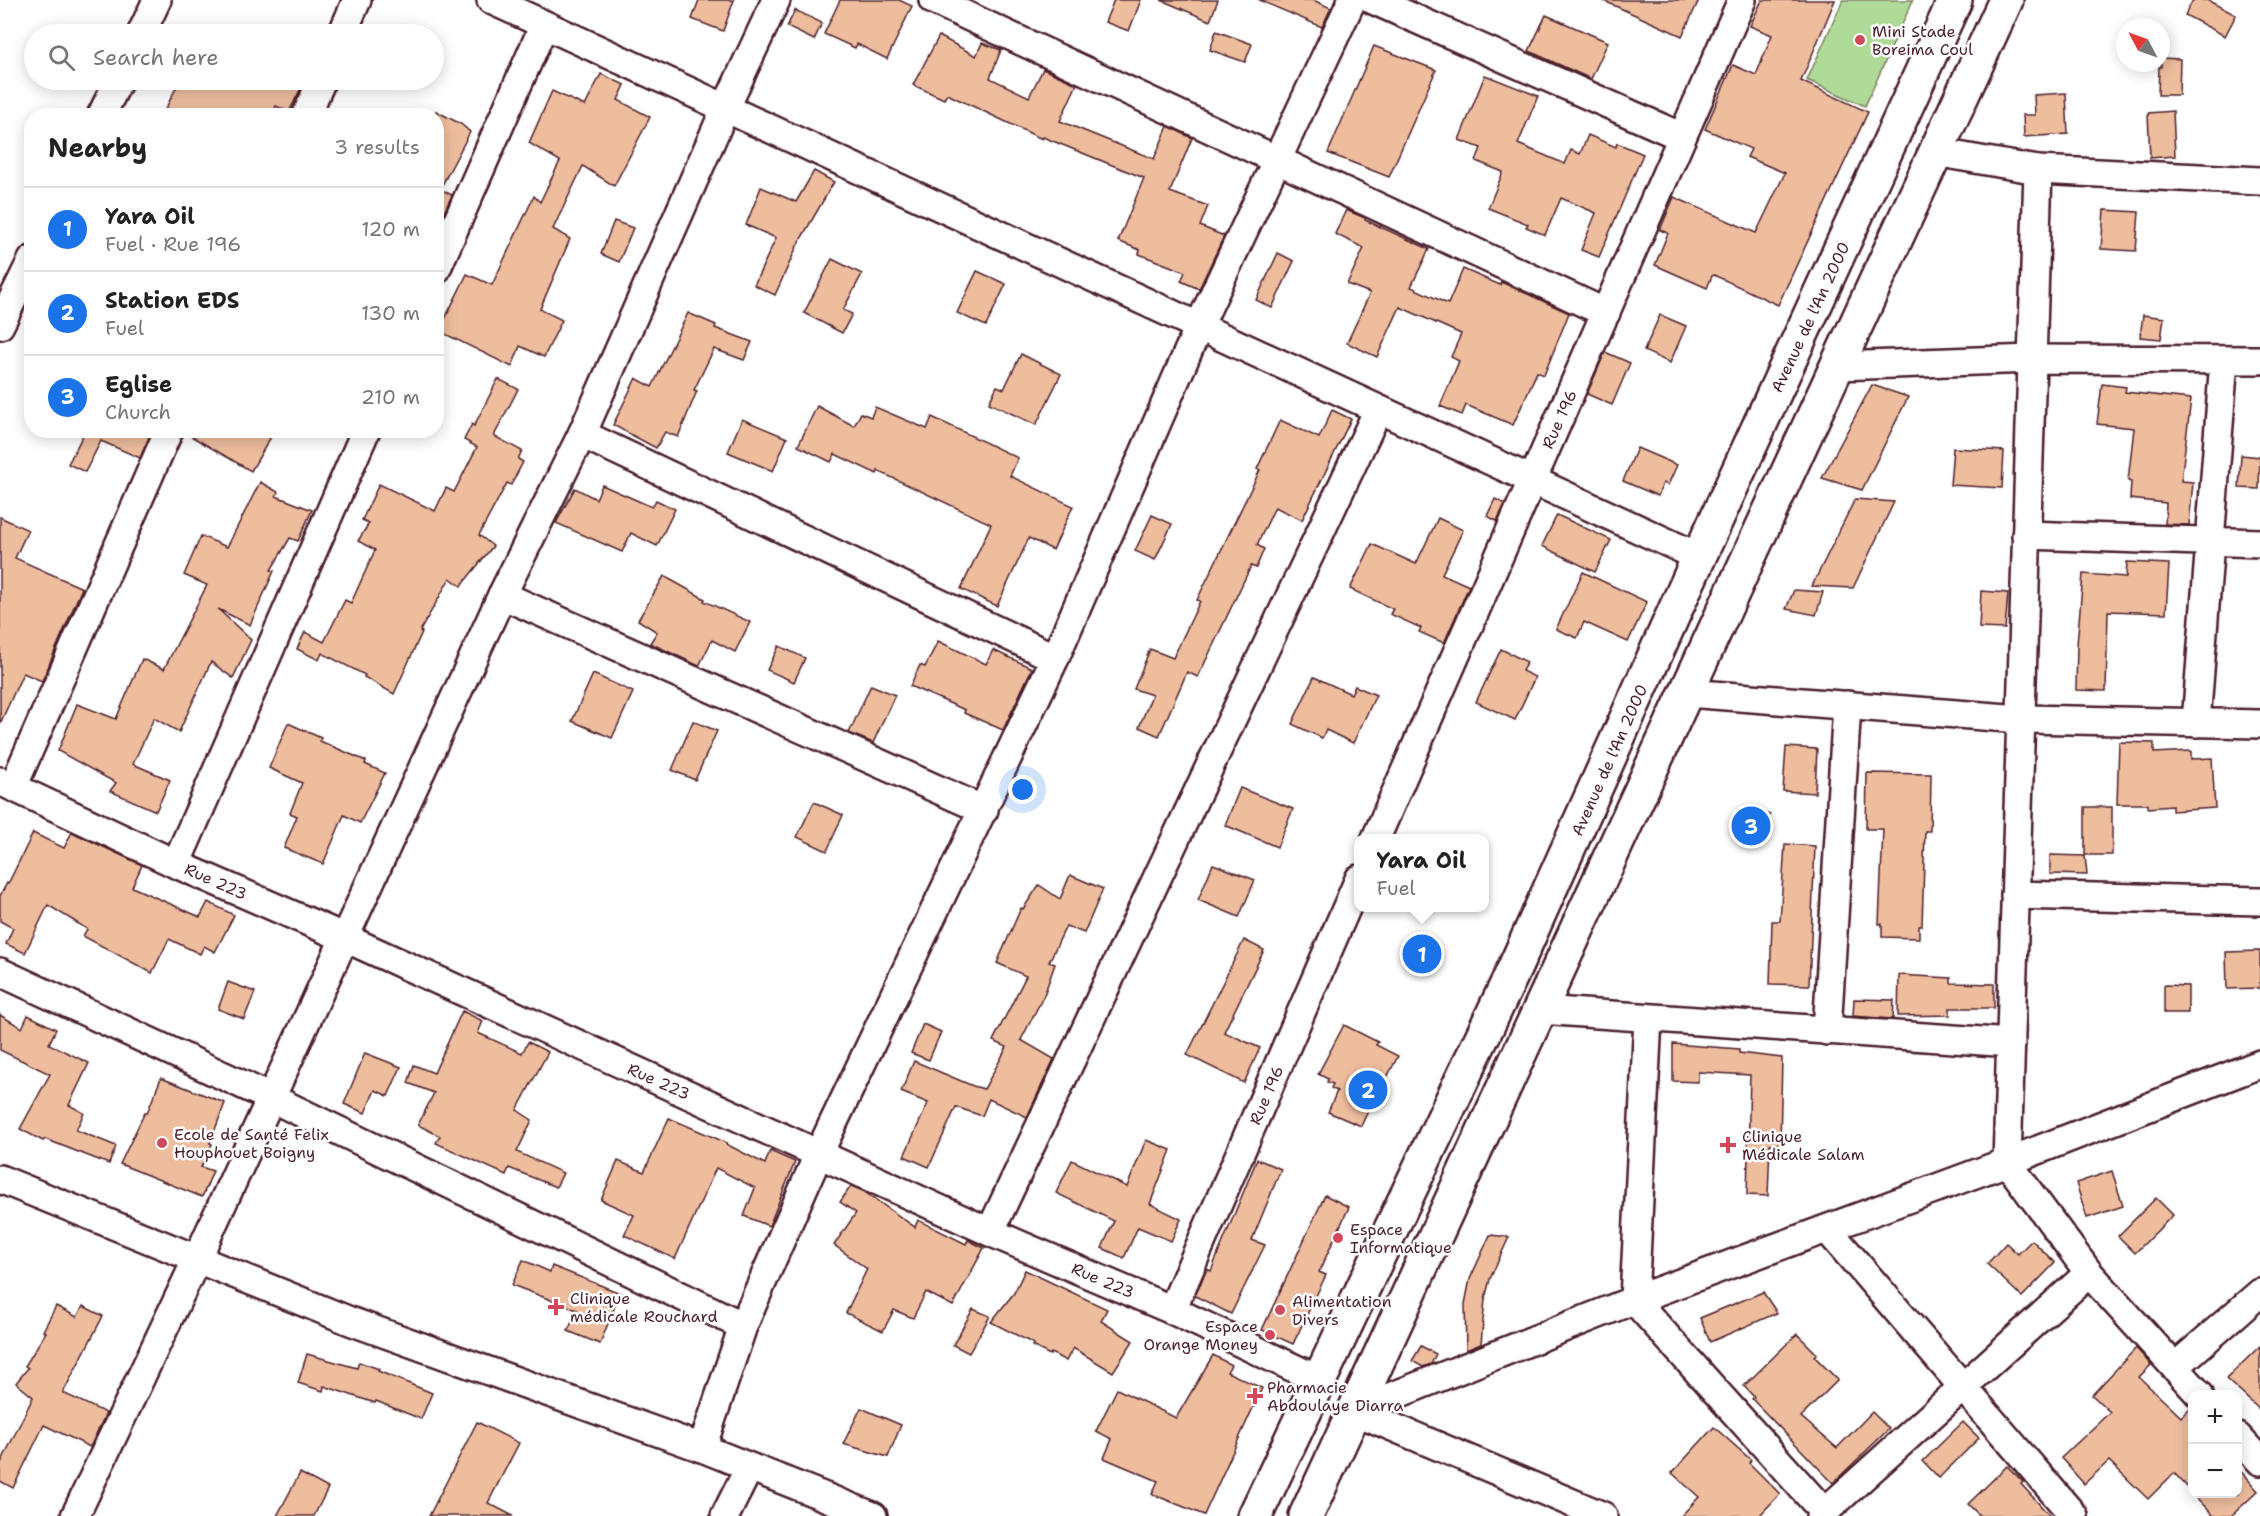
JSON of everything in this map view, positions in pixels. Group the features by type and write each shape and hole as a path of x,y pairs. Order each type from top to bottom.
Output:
{"main road":[{"name":"Avenue de l'An 2000","path":"1255,1516 1511,976 1955,0"},
{"path":"1306,1516 2006,0"}],"street":[{"path":"146,24 157,0"},
{"path":"346,24 357,0"},
{"path":"491,0 1700,557"},
{"path":"77,1516 502,595 582,434 726,107 776,0"},
{"path":"933,0 1606,313"},
{"path":"702,1448 743,1326 819,1153 1055,658 1199,326 1352,0"},
{"path":"1373,0 1682,137"},
{"name":"Rue 196","path":"1378,834 1742,0"},
{"path":"444,252 544,25"},
{"path":"105,108 114,90"},
{"path":"310,108 318,90"},
{"path":"1935,152 2037,170 2260,181"},
{"path":"2037,170 2007,1162 2089,1274 2195,1390"},
{"path":"0,325 24,276"},
{"path":"1838,366 2032,358 2260,360"},
{"path":"2196,723 2224,360"},
{"path":"990,1232 1378,410"},
{"path":"582,434 1055,658"},
{"path":"6,784 165,438"},
{"path":"176,864 362,438"},
{"path":"2026,535 2260,543"},
{"path":"502,595 984,810"},
{"path":"1686,693 2021,719 2260,724"},
{"path":"1827,1031 1847,705"},
{"name":"Rue 223","path":"6,784 176,864 343,937 990,1232 1172,1310 1319,1380"},
{"name":"Rue 196","path":"1172,1310 1354,891"},
{"path":"2015,895 2260,901"},
{"path":"0,972 269,1097 743,1326"},
{"path":"1540,1010 2011,1043"},
{"path":"1648,1018 1634,1300 1822,1514 2089,1274"},
{"path":"1355,1411 1634,1300 2007,1162 2260,1064"},
{"path":"4,1189 197,1258 350,1321 702,1448 873,1516"},
{"path":"1827,1229 2074,1516"},
{"path":"2175,1367 2260,1293"},
{"path":"1355,1411 1603,1516"},
{"path":"2242,1441 2260,1461"},
{"path":"725,1516 749,1468"}],"green space":[{"name":"Mini Stade Boreima Coul","path":"1843,0 1913,0 1865,106 1807,80"}],"building":[{"path":"699,0 734,0 723,31 692,19"},
{"path":"840,0 899,0 912,6 887,59 857,44 855,48 824,34"},
{"path":"1114,0 1141,0 1129,31 1105,22"},
{"path":"1161,0 1218,0 1210,21"},
{"path":"1259,0 1313,0 1331,8 1322,27"},
{"path":"1602,0 1699,0 1682,36"},
{"path":"1762,0 1835,0 1801,81 1868,112 1778,305 1714,275 1707,288 1655,265 1668,233 1660,230 1674,197 1756,233 1785,173 1747,157 1751,149 1705,129 1733,65 1756,75 1772,35 1750,26"},
{"path":"2193,0 2207,0 2236,15 2225,36 2185,15"},
{"path":"795,10 822,23 814,40 787,27"},
{"path":"1546,15 1608,42 1591,79 1529,51"},
{"path":"1216,31 1252,44 1245,62 1210,50"},
{"path":"939,36 976,56 982,43 1001,50 990,78 1029,97 1043,69 1077,84 1060,121 1154,159 1168,126 1192,138 1170,192 1208,206 1200,226 1224,236 1199,289 1181,281 1185,272 1139,254 1140,250 1118,241 1144,178 1043,137 1042,139 947,94 944,99 913,85"},
{"path":"1374,46 1436,70 1389,177 1328,153"},
{"path":"2170,58 2180,59 2179,95 2158,95 2159,72 2170,72"},
{"path":"601,74 625,85 618,100 650,117 614,186 583,166 553,229 570,239 540,309 562,320 544,357 520,346 512,367 444,333 444,321 467,274 492,285 534,196 540,202 560,161 529,143 552,91 585,106"},
{"path":"1485,75 1538,96 1518,144 1565,164 1571,150 1580,154 1588,135 1616,147 1617,143 1643,154 1599,257 1581,250 1596,213 1561,198 1545,235 1526,227 1528,224 1488,208 1503,172 1476,161 1481,148 1459,140"},
{"path":"175,90 300,90 291,108 276,106 275,108 166,108"},
{"path":"2066,93 2068,134 2024,137 2023,115 2035,115 2034,95"},
{"path":"2173,111 2175,156 2150,158 2148,113"},
{"path":"444,115 461,124 470,132 444,181"},
{"path":"814,171 834,182 798,244 775,295 754,285 776,238 746,225 761,187 796,202"},
{"path":"444,191 452,195 444,212"},
{"path":"1346,210 1429,249 1411,287 1448,304 1463,269 1500,285 1501,282 1569,313 1544,375 1537,372 1513,425 1466,405 1462,415 1440,406 1459,361 1451,357 1461,334 1400,307 1377,357 1347,343 1370,293 1347,284 1364,248 1335,234"},
{"path":"2104,210 2139,212 2136,251 2101,249"},
{"path":"614,221 633,228 619,262 601,254"},
{"path":"1278,253 1294,261 1272,308 1256,300"},
{"path":"832,259 862,274 843,310 852,314 842,333 804,313"},
{"path":"977,271 1006,284 986,326 957,313"},
{"path":"688,313 716,325 715,328 752,342 744,360 714,349 694,390 697,391 678,437 665,432 656,448 613,425 636,378 652,387"},
{"path":"1660,315 1686,326 1670,363 1644,351"},
{"path":"2143,315 2164,318 2161,339 2140,337"},
{"path":"1605,352 1630,363 1612,405 1587,394"},
{"path":"1021,354 1061,374 1036,425 989,403 997,386 1004,389"},
{"path":"498,379 518,389 494,436 522,451 518,459 523,462 511,485 507,483 479,535 493,546 461,586 450,578 420,631 422,632 394,694 364,677 365,675 322,653 319,660 297,649 305,632 324,642 345,600 351,603 375,550 358,541 369,523 362,520 379,484 435,511 446,488 454,492 477,447 464,440 472,424 474,426"},
{"path":"2102,384 2126,387 2125,392 2191,399 2181,481 2193,482 2189,525 2165,524 2166,503 2130,499 2131,482 2128,481 2134,428 2097,424"},
{"path":"1872,385 1908,397 1862,490 1822,478"},
{"path":"817,406 854,426 861,413 871,417 875,407 927,429 932,417 1018,458 1010,476 1073,506 1053,550 1029,538 997,606 961,589 991,524 878,471 877,474 835,454 831,462 798,446"},
{"path":"1332,410 1351,419 1302,520 1275,507 1257,545 1264,549 1256,568 1251,566 1198,677 1187,672 1159,736 1139,727 1152,695 1134,689 1150,649 1173,658 1200,601 1197,600 1260,470 1257,469 1280,420 1319,438"},
{"path":"742,419 787,438 773,471 728,452"},
{"path":"81,438 149,438 140,458 101,441 85,472 68,464"},
{"path":"194,438 270,438 251,471"},
{"path":"1637,448 1677,465 1668,485 1663,483 1658,496 1623,481"},
{"path":"1953,448 2004,451 2002,488 1950,485"},
{"path":"2241,455 2260,457 2259,489 2239,488"},
{"path":"260,482 278,492 276,496 312,510 298,541 290,538 271,570 274,571 250,625 218,609 251,640 233,678 211,662 179,732 154,718 133,764 170,780 156,811 110,791 116,783 58,751 77,704 116,719 142,659 164,669 207,585 184,575 201,536 227,547"},
{"path":"602,485 652,507 656,500 675,509 657,546 631,533 622,552 556,523 575,488 596,499"},
{"path":"1495,499 1505,504 1497,521 1487,516"},
{"path":"1855,499 1894,502 1853,588 1812,586"},
{"path":"1152,515 1172,524 1155,560 1135,551"},
{"path":"1557,515 1611,540 1595,572 1542,546"},
{"path":"0,517 28,530 15,558 82,588 42,681 23,673 0,724"},
{"path":"1438,518 1463,530 1442,574 1469,586 1444,643 1419,632 1421,628 1390,614 1393,609 1350,589 1372,544 1416,564"},
{"path":"2127,562 2169,564 2166,613 2108,611 2106,691 2076,690 2083,574 2126,577"},
{"path":"1583,572 1647,602 1628,642 1584,622 1577,638 1556,629"},
{"path":"664,576 705,599 704,601 750,622 735,652 712,640 699,666 650,643 657,632 638,620"},
{"path":"1794,590 1823,592 1816,615 1786,609"},
{"path":"1981,591 2008,593 2005,629 1979,628"},
{"path":"938,641 986,664 993,650 1032,668 1003,730 964,713 965,710 910,686 920,665 925,667"},
{"path":"779,646 805,658 794,682 767,670"},
{"path":"1501,649 1527,662 1522,671 1535,677 1515,720 1476,702"},
{"path":"593,674 633,692 612,738 572,721"},
{"path":"1314,677 1351,694 1355,686 1376,695 1353,743 1326,730 1322,738 1292,724"},
{"path":"871,685 895,695 873,743 849,733"},
{"path":"693,721 717,731 695,780 672,770"},
{"path":"288,723 321,738 320,741 366,761 365,764 385,773 360,823 344,815 323,864 284,848 297,816 290,813 302,783 269,768"},
{"path":"2119,742 2154,743 2154,753 2191,751 2191,759 2212,758 2215,808 2172,811 2172,806 2148,808 2148,804 2117,804"},
{"path":"1786,747 1817,749 1815,793 1783,791"},
{"path":"1867,773 1931,774 1930,831 1925,831 1922,926 1919,926 1919,938 1882,937 1882,924 1879,924 1883,829 1866,829"},
{"path":"1240,788 1293,809 1277,847 1225,825"},
{"path":"814,802 843,815 827,851 797,837"},
{"path":"2085,807 2112,807 2112,855 2085,855"},
{"path":"1745,808 1770,815 1763,839 1738,832"},
{"path":"72,832 142,865 132,887 200,917 208,902 234,915 215,952 204,946 200,954 169,939 152,973 83,936 87,929 48,905 25,953 6,944 13,928 0,921 0,896 33,833 64,848"},
{"path":"1785,844 1815,846 1809,985 1770,984 1772,921 1780,921"},
{"path":"2050,855 2085,856 2087,875 2050,874"},
{"path":"1213,864 1255,880 1239,917 1198,900"},
{"path":"1070,875 1103,889 1084,933 1066,926 1049,962 1055,964 1044,995 1021,1040 1054,1059 1027,1117 989,1099 982,1116 956,1107 929,1167 904,1156 928,1103 901,1092 914,1061 984,1089 1007,1047 993,1041 1026,976 997,963 1021,908 1023,909 1039,885 1060,899"},
{"path":"1244,940 1264,950 1224,1032 1260,1048 1244,1083 1187,1055"},
{"path":"2260,951 2260,988 2227,989 2226,952"},
{"path":"1899,975 1951,978 1951,983 1994,984 1994,1008 1950,1008 1950,1015 1898,1016"},
{"path":"228,982 255,992 244,1019 218,1009"},
{"path":"2164,985 2188,986 2188,1013 2164,1013"},
{"path":"1854,999 1894,1000 1893,1019 1853,1016"},
{"path":"462,1011 483,1021 478,1033 522,1053 528,1042 548,1052 517,1110 532,1120 517,1152 563,1173 556,1187 509,1168 506,1175 436,1143 440,1136 418,1125 434,1093 408,1083 414,1065 434,1073"},
{"path":"0,1015 22,1028 28,1015 56,1029 49,1044 89,1063 69,1105 84,1113 76,1130 116,1146 109,1164 45,1139 43,1141 20,1129 50,1074 0,1050"},
{"path":"923,1024 941,1032 929,1060 911,1053"},
{"path":"1344,1025 1378,1042 1376,1045 1398,1056 1361,1126 1328,1112 1337,1091 1331,1088 1333,1084 1327,1082 1328,1079 1318,1074"},
{"path":"1673,1044 1739,1049 1739,1053 1782,1058 1780,1144 1770,1144 1768,1196 1747,1195 1750,1075 1698,1072 1698,1082 1673,1081"},
{"path":"365,1053 401,1067 388,1096 375,1090 365,1113 344,1104"},
{"path":"161,1078 225,1103 210,1143 212,1144 201,1167 213,1171 202,1197 120,1164 145,1112 147,1113"},
{"path":"669,1118 727,1143 765,1164 770,1151 795,1162 769,1226 744,1216 755,1188 716,1168 675,1259 624,1235 634,1215 601,1200 618,1161 644,1172"},
{"path":"1146,1140 1171,1150 1150,1204 1181,1219 1171,1241 1138,1227 1124,1258 1102,1248 1114,1221 1056,1193 1072,1160 1127,1187"},
{"path":"1257,1159 1281,1169 1252,1240 1265,1245 1231,1314 1195,1296 1207,1269 1211,1271"},
{"path":"2112,1171 2123,1206 2087,1218 2076,1183"},
{"path":"851,1186 863,1191 915,1227 918,1220 966,1244 968,1240 984,1248 953,1306 926,1292 913,1318 894,1310 883,1331 846,1313 867,1269 834,1245 856,1213 840,1202"},
{"path":"1325,1195 1349,1207 1319,1272 1326,1275 1293,1344 1262,1330"},
{"path":"2156,1198 2173,1215 2135,1253 2118,1236"},
{"path":"1490,1235 1509,1237 1490,1279 1485,1299 1481,1344 1466,1350 1465,1304 1470,1279"},
{"path":"2032,1240 2055,1263 2022,1297 1987,1264 2006,1243 2018,1254"},
{"path":"523,1260 550,1272 552,1266 620,1293 600,1344 568,1331 577,1310 512,1285"},
{"path":"1025,1270 1107,1309 1101,1321 1133,1341 1113,1372 1073,1348 1066,1361 1051,1353 1050,1355 991,1322 1014,1293"},
{"path":"1763,1292 1777,1313 1710,1342 1700,1318"},
{"path":"56,1306 77,1317 83,1306 103,1316 63,1393 106,1413 90,1447 44,1425 13,1488 0,1481 0,1465 33,1397 16,1383 28,1368 25,1366 46,1332 43,1331"},
{"path":"973,1309 990,1316 969,1353 953,1345"},
{"path":"1797,1334 1817,1354 1814,1356 1838,1380 1801,1417 1837,1448 1872,1412 1889,1429 1833,1483 1752,1399 1754,1397 1744,1386"},
{"path":"1421,1346 1436,1354 1431,1364 1423,1367 1412,1361"},
{"path":"2260,1346 2260,1410 2242,1394 2242,1390 2238,1390 2226,1379"},
{"path":"2136,1348 2151,1365 2139,1377 2181,1417 2188,1410 2188,1488 2174,1473 2148,1499 2109,1461 2084,1484 2061,1458 2110,1412 2092,1395"},
{"path":"307,1354 357,1368 359,1362 432,1393 421,1419 376,1401 375,1403 324,1386 323,1391 298,1383"},
{"path":"1213,1355 1231,1365 1227,1372 1262,1388 1204,1515 1152,1494 1158,1481 1104,1458 1112,1439 1096,1431 1117,1389 1176,1418"},
{"path":"861,1408 901,1425 888,1457 843,1444"},
{"path":"477,1422 519,1443 488,1503 513,1516 429,1516"},
{"path":"1963,1422 1979,1438 1939,1478 1923,1461"},
{"path":"1714,1427 1751,1460 1749,1463 1780,1494 1759,1516 1681,1516 1699,1497 1672,1473"},
{"path":"2007,1466 2050,1516 1980,1516 1968,1504"},
{"path":"300,1473 328,1488 314,1516 277,1516"},
{"path":"2242,1473 2258,1491 2231,1516 2214,1516 2197,1498 2242,1498"}],"place":[{"name":"Mini Stade Boreima Coul","path":"1860,40"},
{"name":"Eglise","path":"1751,826"},
{"name":"Yara Oil","path":"1422,954"},
{"name":"Station EDS","path":"1368,1090"},
{"name":"Ecole de Santé Felix Houphouet Boigny","path":"162,1143"},
{"name":"Clinique Médicale Salam","path":"1728,1145"},
{"name":"Espace Informatique","path":"1338,1238"},
{"name":"Clinique médicale Rouchard","path":"556,1307"},
{"name":"Alimentation Divers","path":"1280,1310"},
{"name":"Espace Orange Money","path":"1270,1335"},
{"name":"Pharmacie Abdoulaye Diarra","path":"1255,1396"}]}
